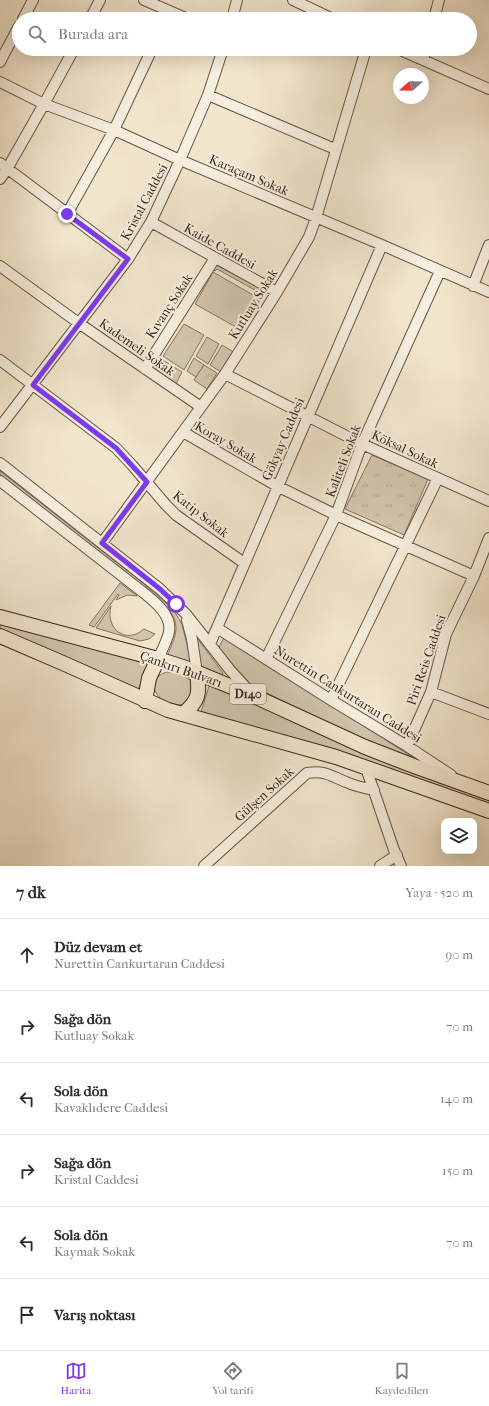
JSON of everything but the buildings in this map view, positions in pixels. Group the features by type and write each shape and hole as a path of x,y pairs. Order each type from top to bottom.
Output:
{"highway":[{"name":"Çankırı Bulvarı","path":"0,617 158,659 197,673 254,696 365,747 489,793"},
{"path":"0,636 168,710 336,757 489,811"},
{"path":"145,701 149,678 158,659"},
{"path":"183,714 192,707 198,695 199,690 197,673"}],"street":[{"path":"27,12 33,0"},
{"path":"94,12 100,0"},
{"path":"144,0 163,12"},
{"path":"234,12 237,0"},
{"path":"292,0 318,12"},
{"path":"436,12 439,0"},
{"path":"0,62 12,39"},
{"path":"0,179 4,166 44,104 70,56"},
{"path":"67,214 114,130 149,56"},
{"name":"Kristal Caddesi","path":"0,427 80,324 128,259 151,222 208,95 221,56"},
{"name":"Kutluay Sokak","path":"102,543 225,374 277,292 309,237 364,56"},
{"path":"414,56 489,89"},
{"path":"423,60 424,56"},
{"name":"Karaçam Sokak","path":"0,82 44,104 114,130 180,160 489,292"},
{"path":"208,95 335,149"},
{"path":"4,166 128,259"},
{"name":"Kaide Caddesi","path":"151,222 277,292"},
{"name":"Gökyay Caddesi","path":"210,644 382,245"},
{"path":"473,286 489,245"},
{"name":"Kıvanç Sokak","path":"145,369 215,258"},
{"name":"Kademeli Sokak","path":"0,266 80,324 201,408"},
{"name":"Kaliteli Sokak","path":"266,659 336,515 362,444 440,271"},
{"name":"Katip Sokak","path":"0,360 116,448 176,515 244,563"},
{"name":"Köksal Sokak","path":"225,374 362,444 489,501"},
{"name":"Koray Sokak","path":"183,432 277,486 336,515 474,576"},
{"path":"0,463 160,589 186,614 254,696"},
{"path":"331,700 438,478"},
{"path":"0,481 138,588 160,608 167,619 169,627 168,636 158,659"},
{"name":"Piri Reis Caddesi","path":"407,746 431,692 446,634 474,576 489,538"},
{"path":"186,614 192,639 197,673"},
{"name":"Nurettin Cankurtaran Caddesi","path":"217,628 407,746 464,784"},
{"path":"431,692 489,714"},
{"path":"366,768 401,866"},
{"name":"Gülşen Sokak","path":"204,866 307,773 318,771 324,772 357,787 374,790"},
{"path":"380,866 397,855"}],"green space":[{"path":"216,265 262,289 264,295 217,269 215,271 212,269"},
{"path":"213,272 260,299 243,331 195,304"},
{"path":"184,324 204,335 184,370 163,356"},
{"path":"207,337 219,344 208,364 196,356"},
{"path":"222,345 235,353 221,372 210,365"},
{"path":"194,358 204,365 196,377 187,371"},
{"path":"161,359 182,372 176,384 155,370"},
{"path":"204,365 217,373 207,389 194,380"},
{"path":"372,455 428,479 404,535 345,509"},
{"path":"0,471 144,584 173,609 182,624 192,665 167,657 175,635 176,624 170,611 164,604 0,474"},
{"path":"120,583 137,596 127,595 116,600 119,595 118,594 94,627 89,625"},
{"path":"111,606 111,622 118,632 124,635 130,635 137,634 144,629 155,634 149,639 140,641 96,628"},
{"path":"0,623 149,662 137,692 0,631"},
{"path":"225,636 420,762 366,741 252,686 219,649"},
{"path":"197,638 223,673 222,675 201,667"},
{"path":"167,672 181,675 193,683 194,692 184,704 178,705 167,702 157,695 154,684 156,679 160,675"},
{"path":"210,683 358,751 421,776 489,800 489,806 200,715"}],"route":[{"path":"67,214 128,259 33,385 116,448 147,482 102,543 160,589 176,604"}]}
